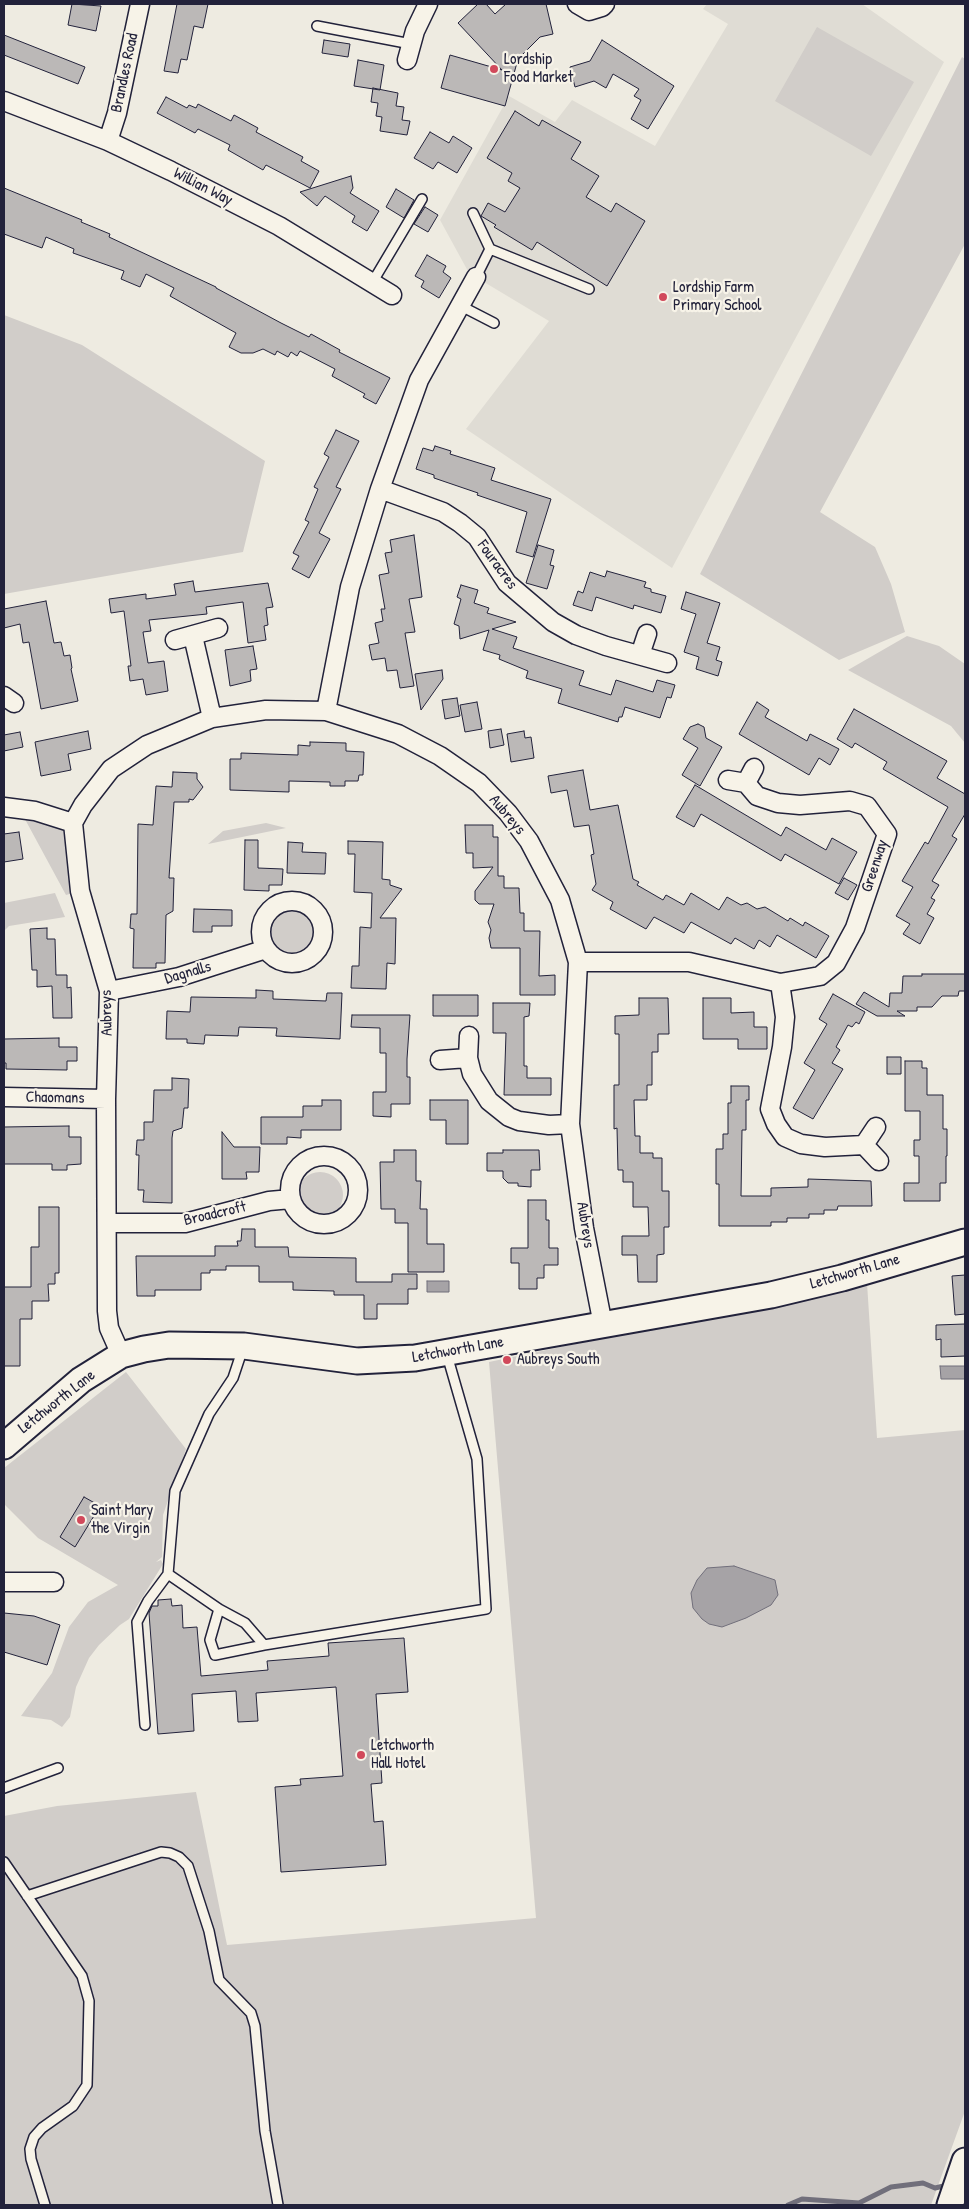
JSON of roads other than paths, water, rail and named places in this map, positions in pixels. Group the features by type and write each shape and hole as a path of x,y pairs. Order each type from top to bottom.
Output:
{"street":[{"name":"Brandles Road","path":"108,142 117,113 140,4"},
{"path":"409,52 415,31 428,4"},
{"path":"578,4 590,11 605,4"},
{"name":"Willian Way","path":"4,101 108,142 171,171 279,226 392,295"},
{"path":"326,711 350,587 380,489 419,380 476,277"},
{"name":"Fouracres","path":"380,489 443,512 460,523 477,537 507,583 553,622 583,637 667,663"},
{"path":"176,640 218,628"},
{"path":"640,655 646,634"},
{"path":"194,636 212,718"},
{"name":"Aubreys","path":"121,1355 109,1328 107,1311 106,1099 109,991 80,891 72,823 83,805 111,769 147,745 212,718 266,710 326,711 398,734 440,756 479,783 508,813 529,841 560,900 578,962 570,1124 584,1228 603,1325"},
{"name":"Greenway","path":"578,962 689,962 780,983 820,976 836,963 855,928 886,834 867,806 850,802 778,803 757,796 750,775 728,780"},
{"path":"4,807 35,811 72,823"},
{"name":"Dagnalls","path":"109,991 179,977 266,949"},
{"path":"780,983 784,1017 782,1047 770,1108 776,1124 785,1137 801,1144 826,1147 864,1145 879,1161"},
{"path":"469,1036 468,1058 472,1074 488,1101 505,1114 519,1121 535,1124 570,1124"},
{"path":"440,1060 468,1058"},
{"name":"Chaomans","path":"4,1097 106,1099"},
{"path":"864,1145 876,1127"},
{"name":"Broadcroft","path":"108,1223 185,1223 269,1201 291,1199"},
{"name":"Letchworth Lane","path":"4,1446 81,1380 121,1355 144,1349 169,1345 244,1346 357,1361 415,1358 771,1295 842,1278 965,1242"},
{"path":"4,1582 54,1582"},
{"path":"950,2205 965,2162"}],"lane":[{"path":"317,26 409,52"},
{"path":"372,283 422,199"},
{"path":"473,213 490,249 589,289"},
{"path":"476,277 490,249"},
{"path":"461,306 494,323"},
{"path":"145,1725 137,1622 148,1601 168,1574 175,1491 209,1414 233,1378 244,1346"},
{"path":"219,1609 210,1640 215,1656 264,1645 486,1609 476,1459 446,1353"},
{"path":"168,1574 219,1609 245,1623 264,1645"},
{"path":"4,1788 58,1768"},
{"path":"27,1896 161,1852 180,1857 188,1866 209,1931 220,1980 251,2014 255,2026 266,2131 278,2205"},
{"path":"4,1862 82,1976 89,2001 87,2085 73,2106 42,2128 34,2137 30,2148 31,2159 45,2205"}],"waterway":[{"path":"788,2205 802,2199 859,2203 891,2187 923,2183 935,2188 948,2185"}],"place":[{"name":"Lordship Food Market","path":"494,69"},
{"name":"Lordship Farm Primary School","path":"663,297"},
{"name":"Aubreys South","path":"507,1360"},
{"name":"Saint Mary the Virgin","path":"81,1520"},
{"name":"Letchworth Hall Hotel","path":"361,1755"}]}
